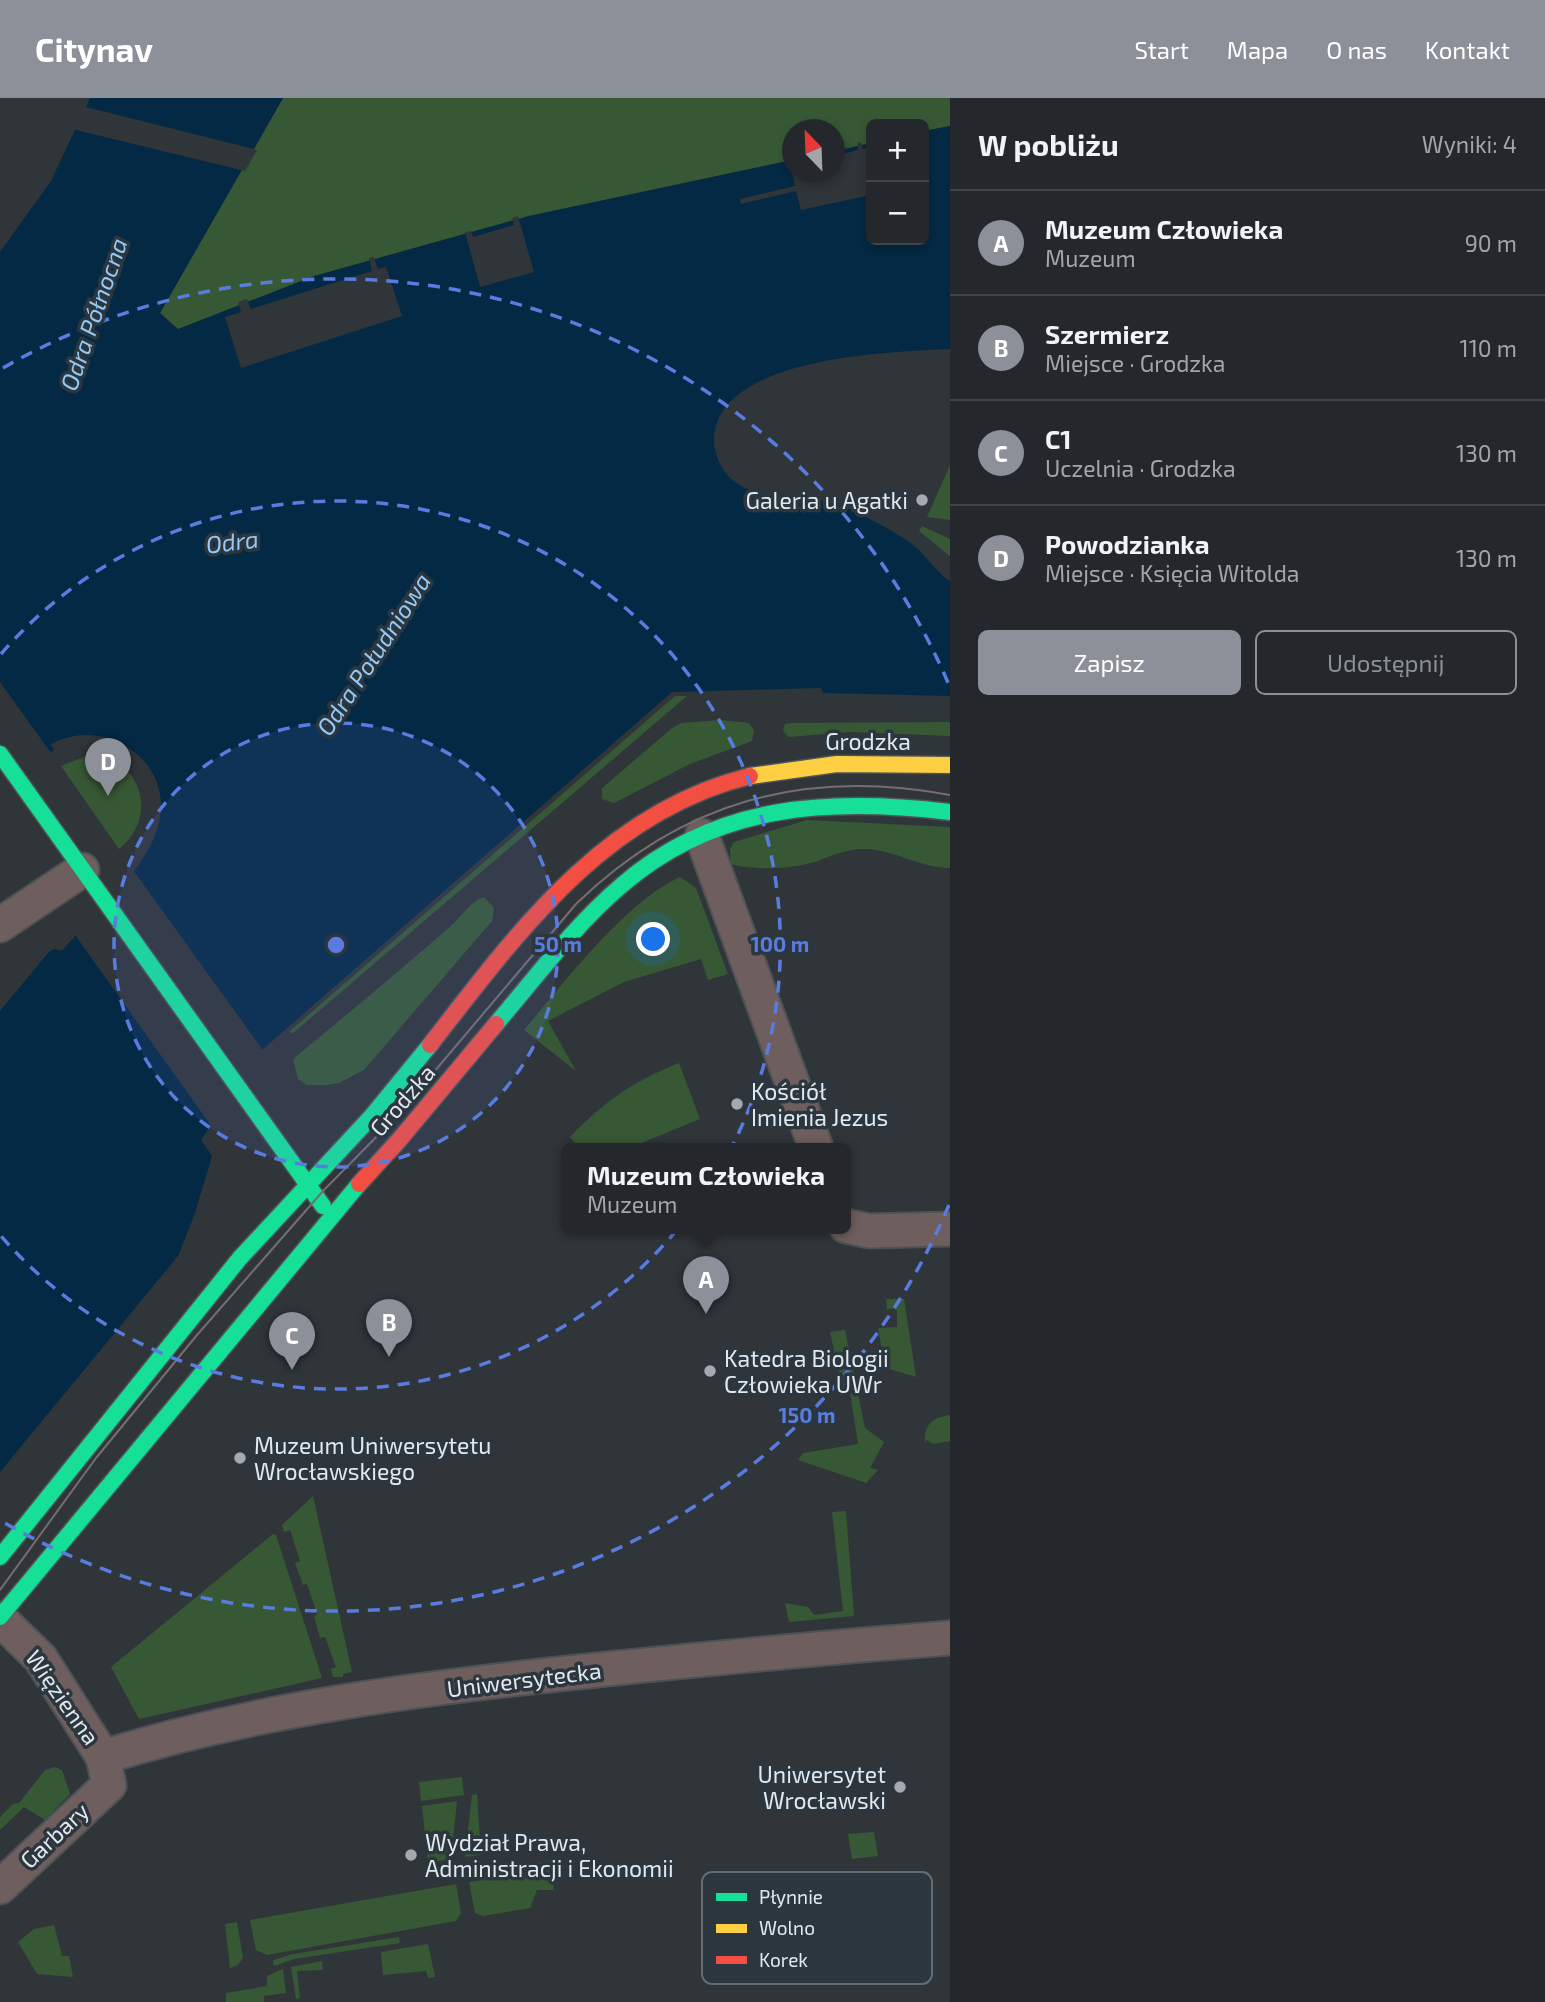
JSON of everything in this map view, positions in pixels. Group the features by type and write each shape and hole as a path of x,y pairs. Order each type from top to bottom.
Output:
{"street":[{"path":"0,754 239,1092 310,1185 329,1216"},
{"name":"Grodzka","path":"0,1557 64,1472 257,1238 310,1185 386,1100 558,890 606,846 655,812 687,796 750,774 825,762 950,765"},
{"name":"Grodzka","path":"0,1618 329,1216 408,1130 566,942 607,900 660,858 702,836 754,816 788,807 871,802 950,812"},
{"path":"702,836 814,1143"},
{"path":"0,925 82,870"},
{"path":"851,1227 869,1231 950,1229"},
{"name":"Więzienna","path":"0,1618 41,1659 106,1771"},
{"name":"Uniwersytecka","path":"106,1771 254,1718 340,1701 506,1679 950,1638"},
{"name":"Garbary","path":"0,1886 106,1771"}],"green space":[{"path":"283,98 950,98 950,126 929,130 929,119 866,119 866,144 845,149 845,119 782,119 782,162 529,216 315,276 177,330 160,313"},
{"path":"950,465 950,520 927,517"},
{"path":"922,526 950,539 950,556 919,531"},
{"path":"675,696 687,696 292,1034 290,1031"},
{"path":"721,720 749,723 754,730 752,741 690,764 614,803 602,799 602,788 671,729 681,723"},
{"path":"950,722 950,736 850,732 789,737 783,731 785,724 792,723"},
{"path":"89,755 107,758 121,766 132,777 139,790 139,821 132,836 119,849 61,766"},
{"path":"807,820 950,827 950,868 865,849 786,867 757,868 731,864 730,849 734,842"},
{"path":"680,877 696,888 728,974 708,980 701,959 624,982 548,1021 576,1071 524,1030 617,924 659,889"},
{"path":"484,897 494,908 492,921 364,1070 339,1083 327,1085 306,1085 298,1079 293,1060 299,1054 452,925 471,905"},
{"path":"679,1063 700,1119 641,1143 575,1143 570,1137 595,1113 647,1078"},
{"path":"886,1299 904,1299 916,1377 864,1361 861,1352 882,1351 878,1328 897,1327 897,1311 894,1308 887,1310"},
{"path":"845,1330 865,1428 884,1442 870,1468 878,1470 866,1483 798,1460 803,1453 858,1444 850,1392 843,1392 830,1332"},
{"path":"950,1415 950,1441 933,1444 927,1440 925,1443 930,1423"},
{"path":"313,1496 352,1672 343,1674 343,1677 333,1677 331,1669 336,1667 325,1637 320,1638 314,1616 317,1614 307,1584 303,1585 295,1563 300,1561 290,1530 284,1532 282,1525"},
{"path":"846,1511 854,1616 789,1622 785,1603 808,1607 814,1615 843,1611 832,1512"},
{"path":"273,1534 276,1535 322,1678 139,1719 111,1667"},
{"path":"55,1767 62,1770 70,1794 45,1820 24,1807 0,1830 0,1817 13,1804 19,1803 45,1770"},
{"path":"462,1777 464,1795 421,1801 419,1782"},
{"path":"477,1794 481,1855 465,1857 472,1795"},
{"path":"457,1801 451,1859 428,1863 422,1806"},
{"path":"874,1832 878,1856 852,1859 848,1834"},
{"path":"553,1860 554,1870 559,1869 560,1875 552,1876 554,1890 537,1890 530,1908 483,1916 475,1913 469,1882 531,1871 531,1864"},
{"path":"456,1884 461,1913 456,1921 267,1955 256,1950 250,1920"},
{"path":"237,1922 243,1958 238,1965 230,1968 225,1924"},
{"path":"54,1925 62,1956 69,1956 73,1977 37,1974 18,1942 34,1929"},
{"path":"399,1937 400,1943 294,1959 274,1966 273,1960 293,1954"},
{"path":"428,1944 435,1977 428,1978 426,1971 383,1975 381,1952"},
{"path":"322,1961 323,1970 297,1971 300,1998 296,1999 291,1967"},
{"path":"283,1969 286,1993 264,1996 264,2002 226,2002 226,1993 267,1986 267,1976"}],"water":[{"path":"90,98 283,98 160,313 178,329 314,276 529,216 782,162 782,182 845,182 845,149 866,144 866,245 929,245 929,130 950,126 950,349 851,357 811,364 775,375 744,390 723,411 714,439 720,464 738,484 749,490 773,496 825,501 855,511 912,544 950,581 950,696 823,693 821,688 672,692 262,1050 201,1140 212,1156 194,1216 178,1256 0,1472 0,1011 48,953 54,949 62,951 132,874 147,852 157,830 161,807 155,777 141,758 118,742 89,735 70,737 51,744 54,750 0,798 0,252 51,181"}],"pier":[{"path":"82,106 257,150 245,171 72,129"},
{"path":"861,142 863,149 866,148 866,196 801,210 796,191 741,204 740,199 795,186 794,182 845,182 845,153 858,150 857,143"},
{"path":"518,216 534,272 480,287 465,232 471,231 473,237 514,225 512,218"},
{"path":"374,257 378,269 386,267 402,316 241,368 225,317 241,312 238,302 247,299 251,309 372,271 369,258"},
{"path":"0,682 51,753 0,798"},
{"path":"133,870 265,1053 212,1127 75,935"}],"tram line":[{"path":"0,1590 96,1458 197,1335 323,1191 395,1118 576,904 617,869 659,840 703,817 748,801 796,790 845,786 897,788 950,795"}],"traffic: fast":[{"path":"0,754 323,1206"},
{"path":"496,1024 556,952 604,901 658,858 697,837 736,822 777,812 819,807 862,806 950,812"},
{"path":"0,1557 240,1258 371,1117 430,1045"},
{"path":"0,1617 359,1184"}],"traffic: slow":[{"path":"750,776 837,764 950,765"}],"traffic: jam":[{"path":"430,1045 531,920 568,882 608,847 651,817 698,793 750,776"},
{"path":"359,1184 496,1024"}],"place":[{"name":"Galeria u Agatki","path":"922,500"},
{"name":"Powodzianka","path":"108,796"},
{"name":"Kościół Imienia Jezus","path":"737,1104"},
{"name":"Muzeum Człowieka","path":"706,1314"},
{"name":"Szermierz","path":"389,1357"},
{"name":"C1","path":"292,1370"},
{"name":"Katedra Biologii Człowieka UWr","path":"710,1371"},
{"name":"Muzeum Uniwersytetu Wrocławskiego","path":"240,1458"},
{"name":"Uniwersytet Wrocławski","path":"900,1787"},
{"name":"Wydział Prawa, Administracji i Ekonomii","path":"411,1855"}],"water label":[{"name":"Odra Północna","path":"93,314"},
{"name":"Odra","path":"232,541"},
{"name":"Odra Południowa","path":"373,654"}]}
